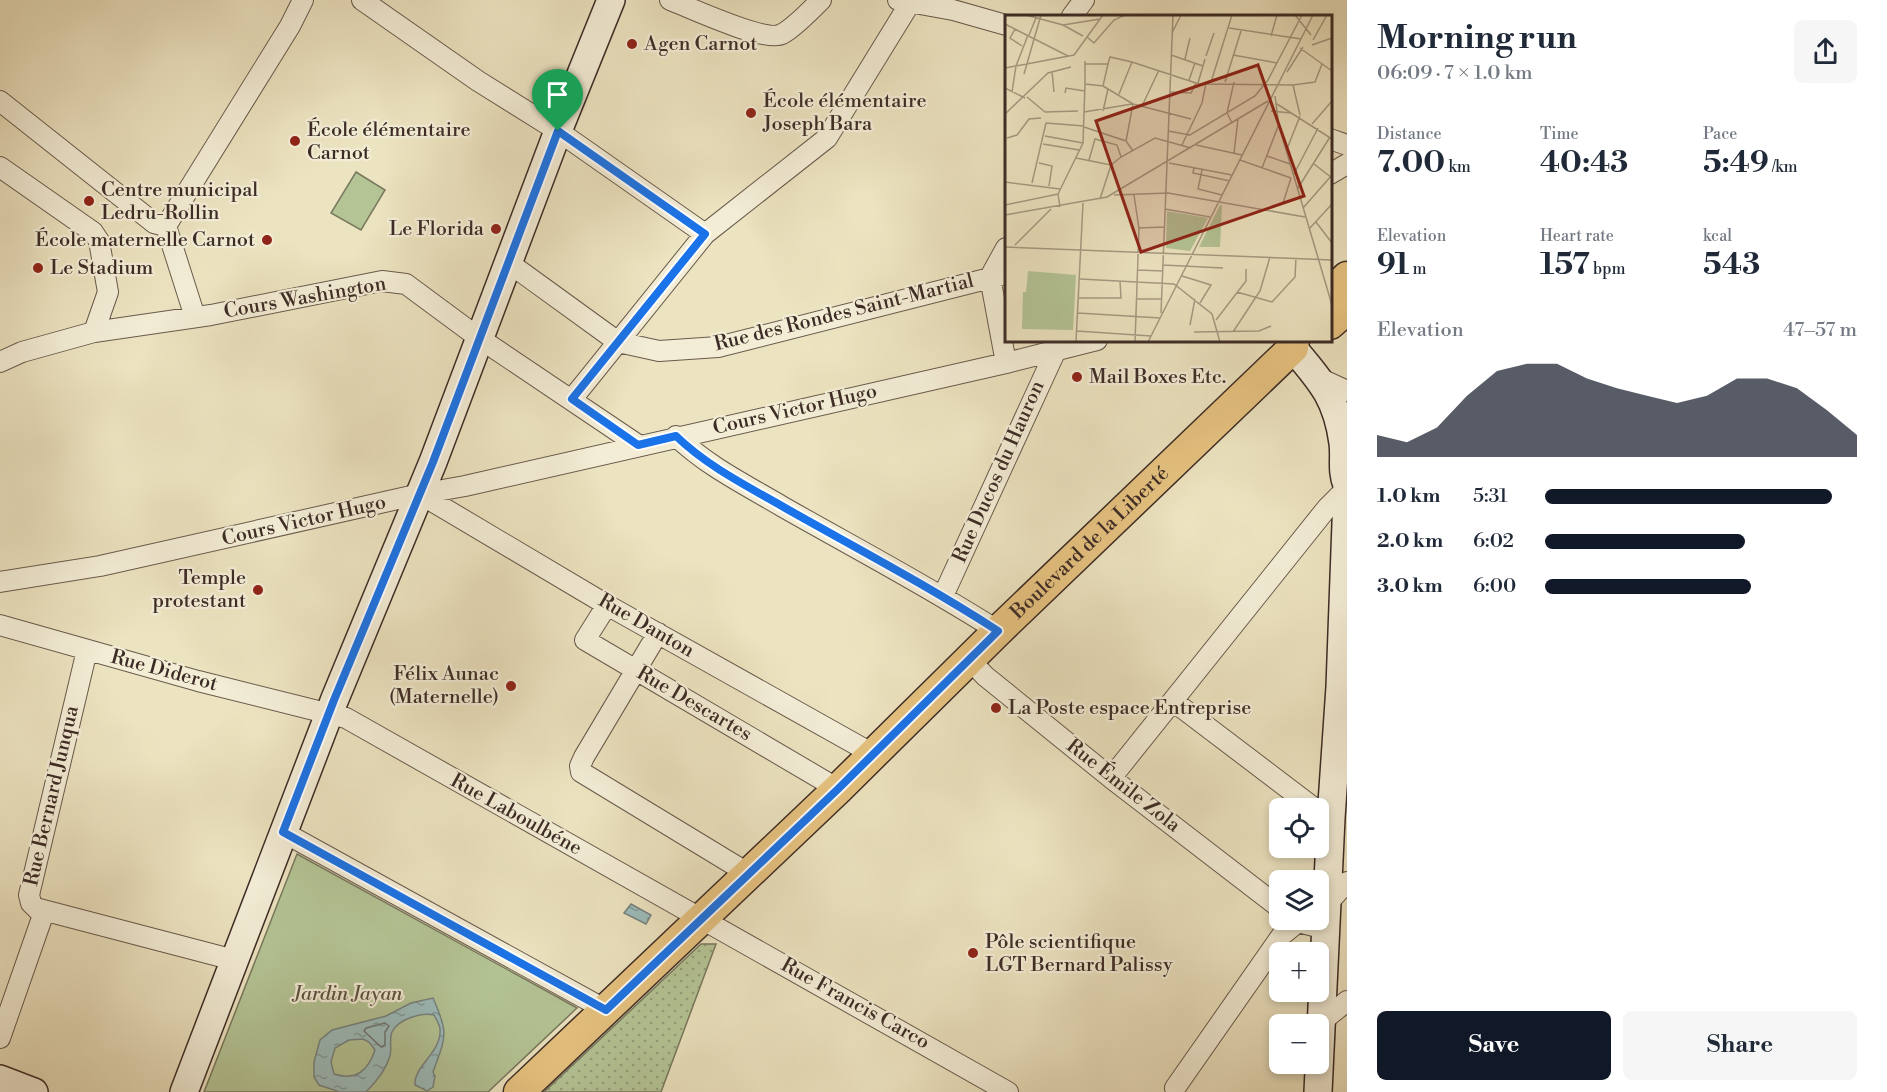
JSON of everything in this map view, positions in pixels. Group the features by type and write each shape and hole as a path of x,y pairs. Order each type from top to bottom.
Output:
{"main road":[{"path":"1332,322 1347,310"},
{"name":"Boulevard de la Liberté","path":"519,1092 838,789 1296,342"}],"street":[{"path":"195,317 166,226 290,26 303,0"},
{"path":"184,1092 329,714 420,494 558,131 611,0"},
{"path":"670,0 755,33 775,36 784,33 821,0"},
{"path":"1073,15 1084,0"},
{"path":"572,399 705,234 827,138 904,1 955,5 1005,25"},
{"path":"376,4 487,87 558,131 705,234"},
{"path":"0,101 154,224 166,226"},
{"path":"1332,140 1347,145"},
{"path":"1332,173 1347,164"},
{"path":"0,166 93,232 99,240 108,292 94,332"},
{"path":"1005,251 998,275 1006,363"},
{"name":"Rue des Rondes Saint-Martial","path":"509,263 618,342 659,351 718,347 998,275"},
{"name":"Cours Washington","path":"0,362 22,352 94,332 195,317 382,281 395,282 406,284 479,338 638,445"},
{"path":"1336,287 1347,310"},
{"name":"Cours Victor Hugo","path":"0,582 100,566 477,483 676,436 1006,363 1089,342"},
{"path":"1296,342 1336,408 1343,447 1347,497 1343,701 1324,798"},
{"name":"Rue Ducos du Hauron","path":"943,596 1056,350"},
{"path":"1319,378 1347,391"},
{"path":"676,436 694,453 726,474 943,596 998,631"},
{"name":"Rue Danton","path":"420,494 607,604 873,754"},
{"path":"1111,778 1327,508 1347,497"},
{"name":"Rue Descartes","path":"607,604 585,640 838,789"},
{"name":"Rue Diderot","path":"0,625 329,714"},
{"path":"658,633 584,757 580,766 581,772 749,874"},
{"name":"Rue Bernard Junqua","path":"0,1038 42,918 39,909 31,903 29,895 87,650"},
{"name":"Rue Émile Zola","path":"970,660 985,676 1111,778 1269,900"},
{"path":"1173,700 1301,798"},
{"name":"Rue Laboulbéne","path":"329,714 346,718 702,918"},
{"path":"283,832 606,1010"},
{"path":"1329,913 1347,882"},
{"path":"39,909 234,960"},
{"name":"Rue Francis Carco","path":"702,918 1008,1092"},
{"path":"1175,1088 1287,930"},
{"path":"1321,1014 1326,930"},
{"path":"1329,1016 1347,1001"},
{"path":"1318,1092 1319,1074"},
{"path":"0,1079 33,1092"}],"green space":[{"path":"356,172 385,190 361,230 331,213"},
{"name":"Jardin Jayan","path":"297,854 577,1008 488,1092 204,1092"},
{"path":"701,944 716,944 661,1092 544,1092"}],"water":[{"path":"631,904 651,915 646,924 624,913"},
{"path":"433,998 442,1020 444,1035 433,1072 435,1076 433,1087 427,1091 415,1085 418,1072 437,1045 439,1038 439,1024 434,1015 429,1014 411,1017 395,1027 391,1035 391,1053 388,1061 380,1076 366,1092 340,1092 319,1085 314,1077 314,1062 320,1040 332,1030 386,1016 411,1003","holes":["363,1039 369,1042 375,1050 365,1069 349,1076 334,1074 331,1062 335,1048 349,1040"]}],"place":[{"name":"Agen Carnot","path":"632,44"},
{"name":"École élémentaire Joseph Bara","path":"751,113"},
{"name":"École élémentaire Carnot","path":"295,141"},
{"name":"Centre municipal Ledru-Rollin","path":"89,201"},
{"name":"Le Florida","path":"496,229"},
{"name":"École maternelle Carnot","path":"267,240"},
{"name":"Le Stadium","path":"38,268"},
{"name":"Mail Boxes Etc.","path":"1077,377"},
{"name":"Temple protestant","path":"258,590"},
{"name":"Félix Aunac (Maternelle)","path":"511,686"},
{"name":"La Poste espace Entreprise","path":"996,708"},
{"name":"Pôle scientifique LGT Bernard Palissy","path":"973,953"}],"route":[{"path":"558,131 705,234 572,399 638,445 676,436 694,453 726,474 943,596 998,631 838,789 606,1010 283,832 334,700 433,462 558,131"}]}
